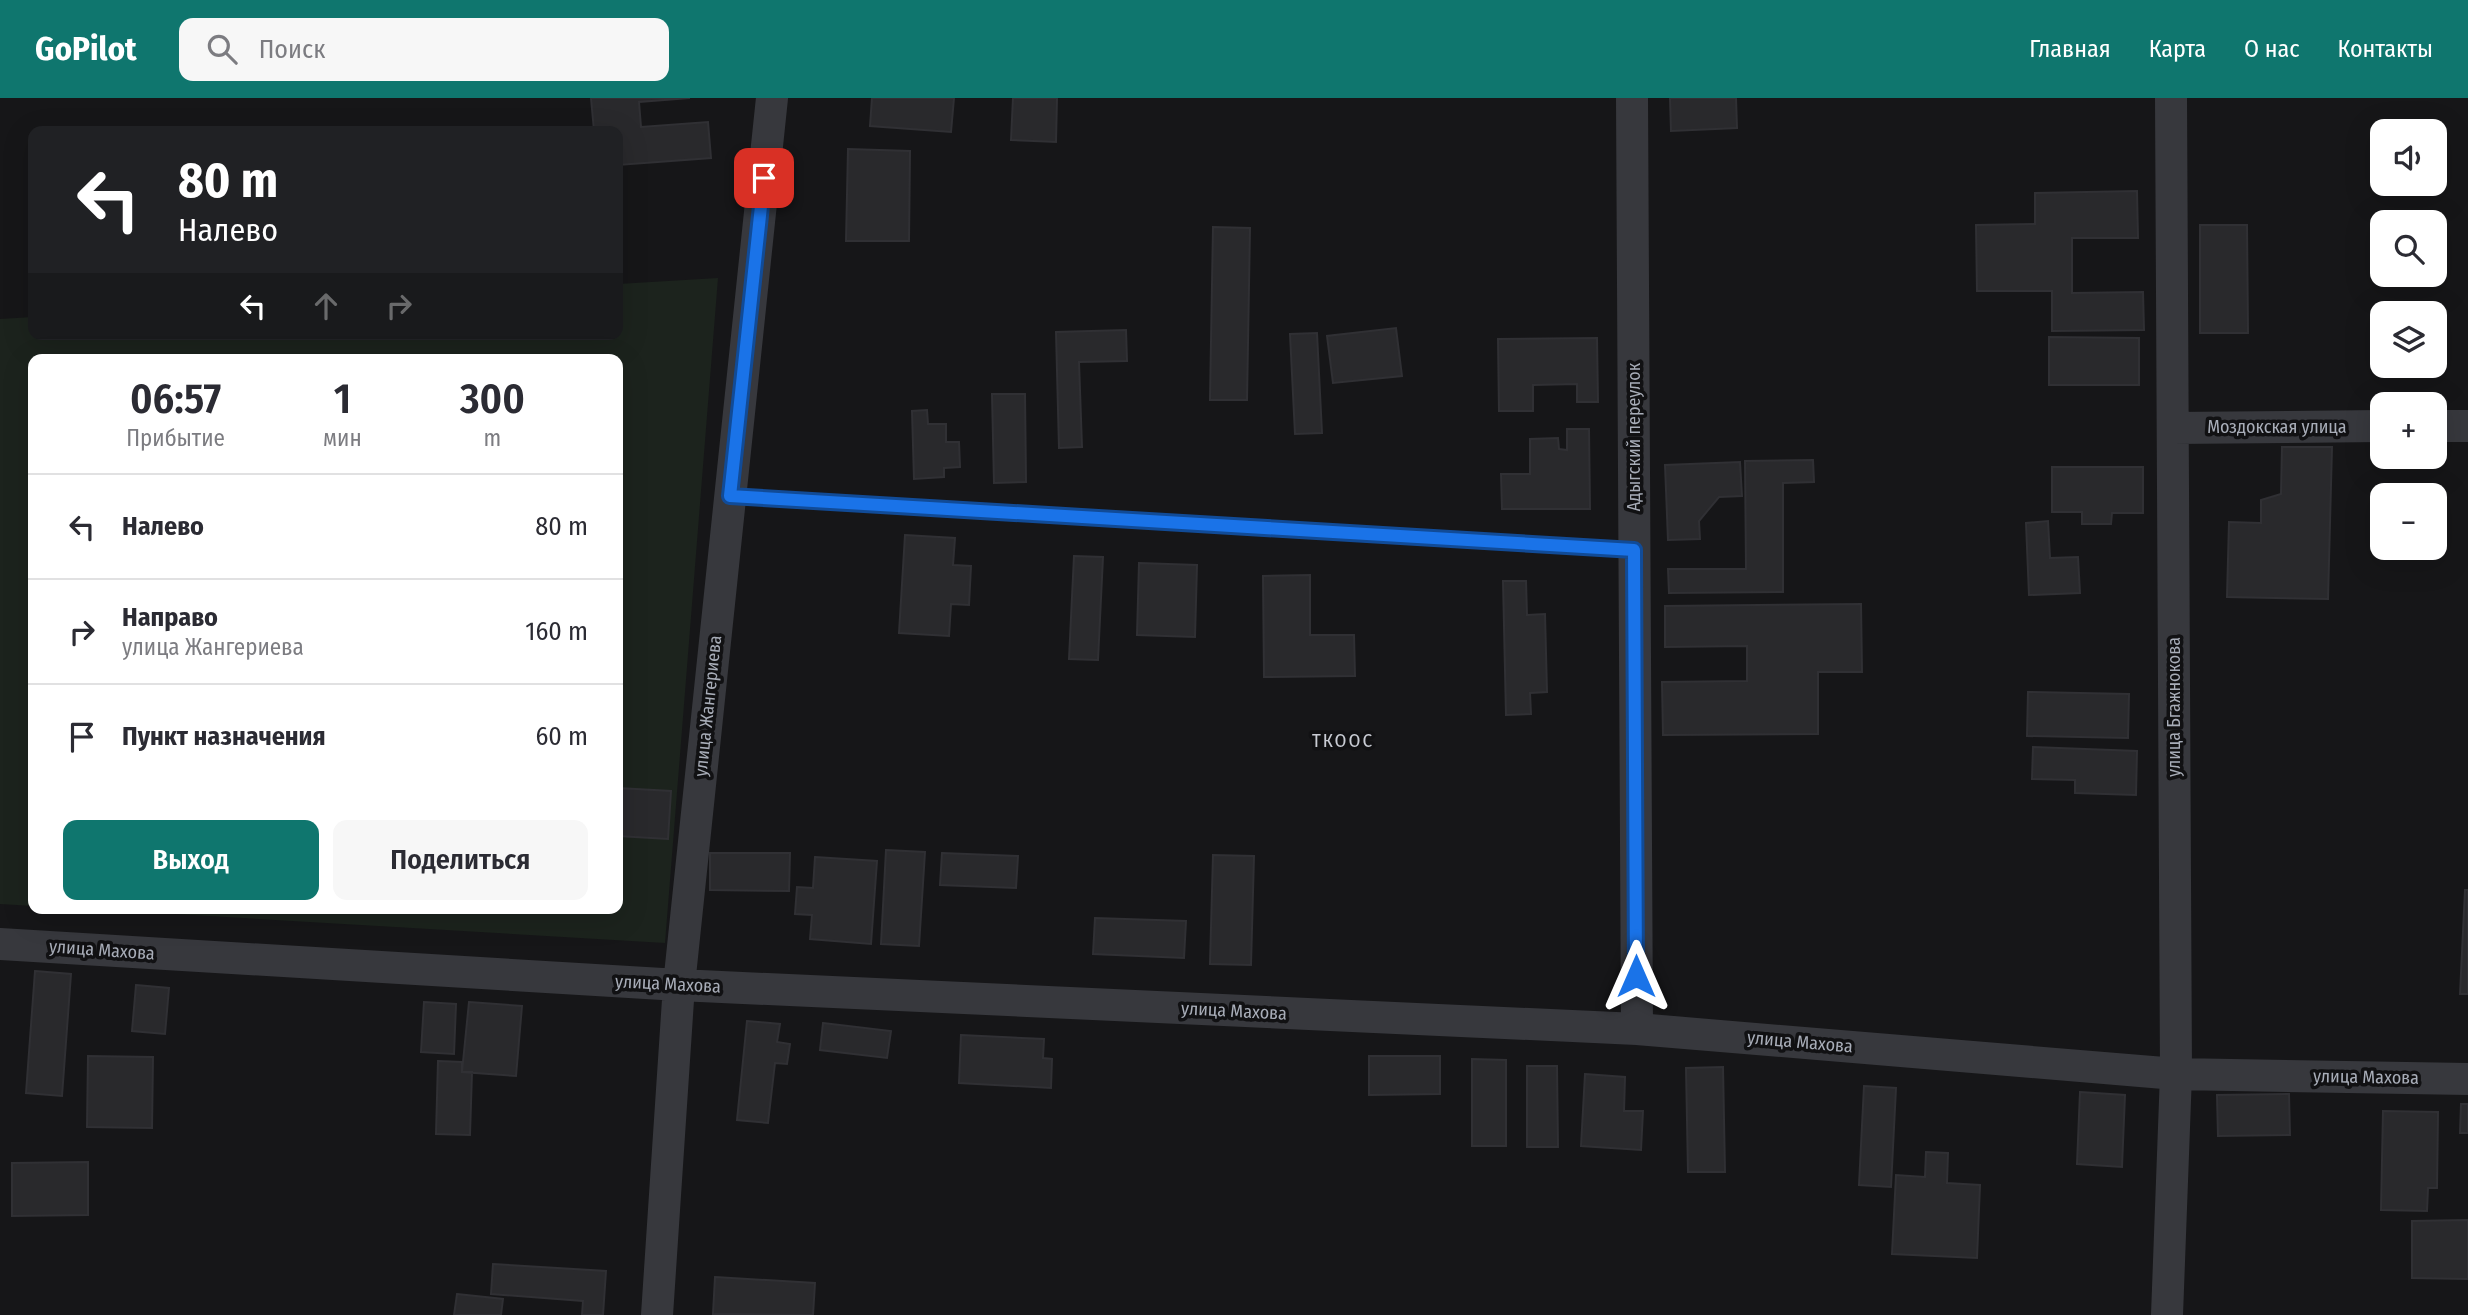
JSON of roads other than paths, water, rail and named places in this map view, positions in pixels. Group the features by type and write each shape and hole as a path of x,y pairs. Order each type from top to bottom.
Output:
{"street":[{"name":"улица Жангериева","path":"657,1315 679,985 772,98"},
{"name":"Адыгский переулок","path":"1632,98 1637,1029"},
{"name":"улица Бгажнокова","path":"2167,1315 2176,1074 2171,98"},
{"name":"Моздокская улица","path":"2173,428 2370,426"},
{"path":"2447,426 2468,426"},
{"name":"улица Махова","path":"0,944 679,985 1637,1029 2176,1074 2468,1079"}],"lane":[{"path":"730,496 1634,550"}],"district":[{"name":"ТКООС","path":"1343,740"}]}
